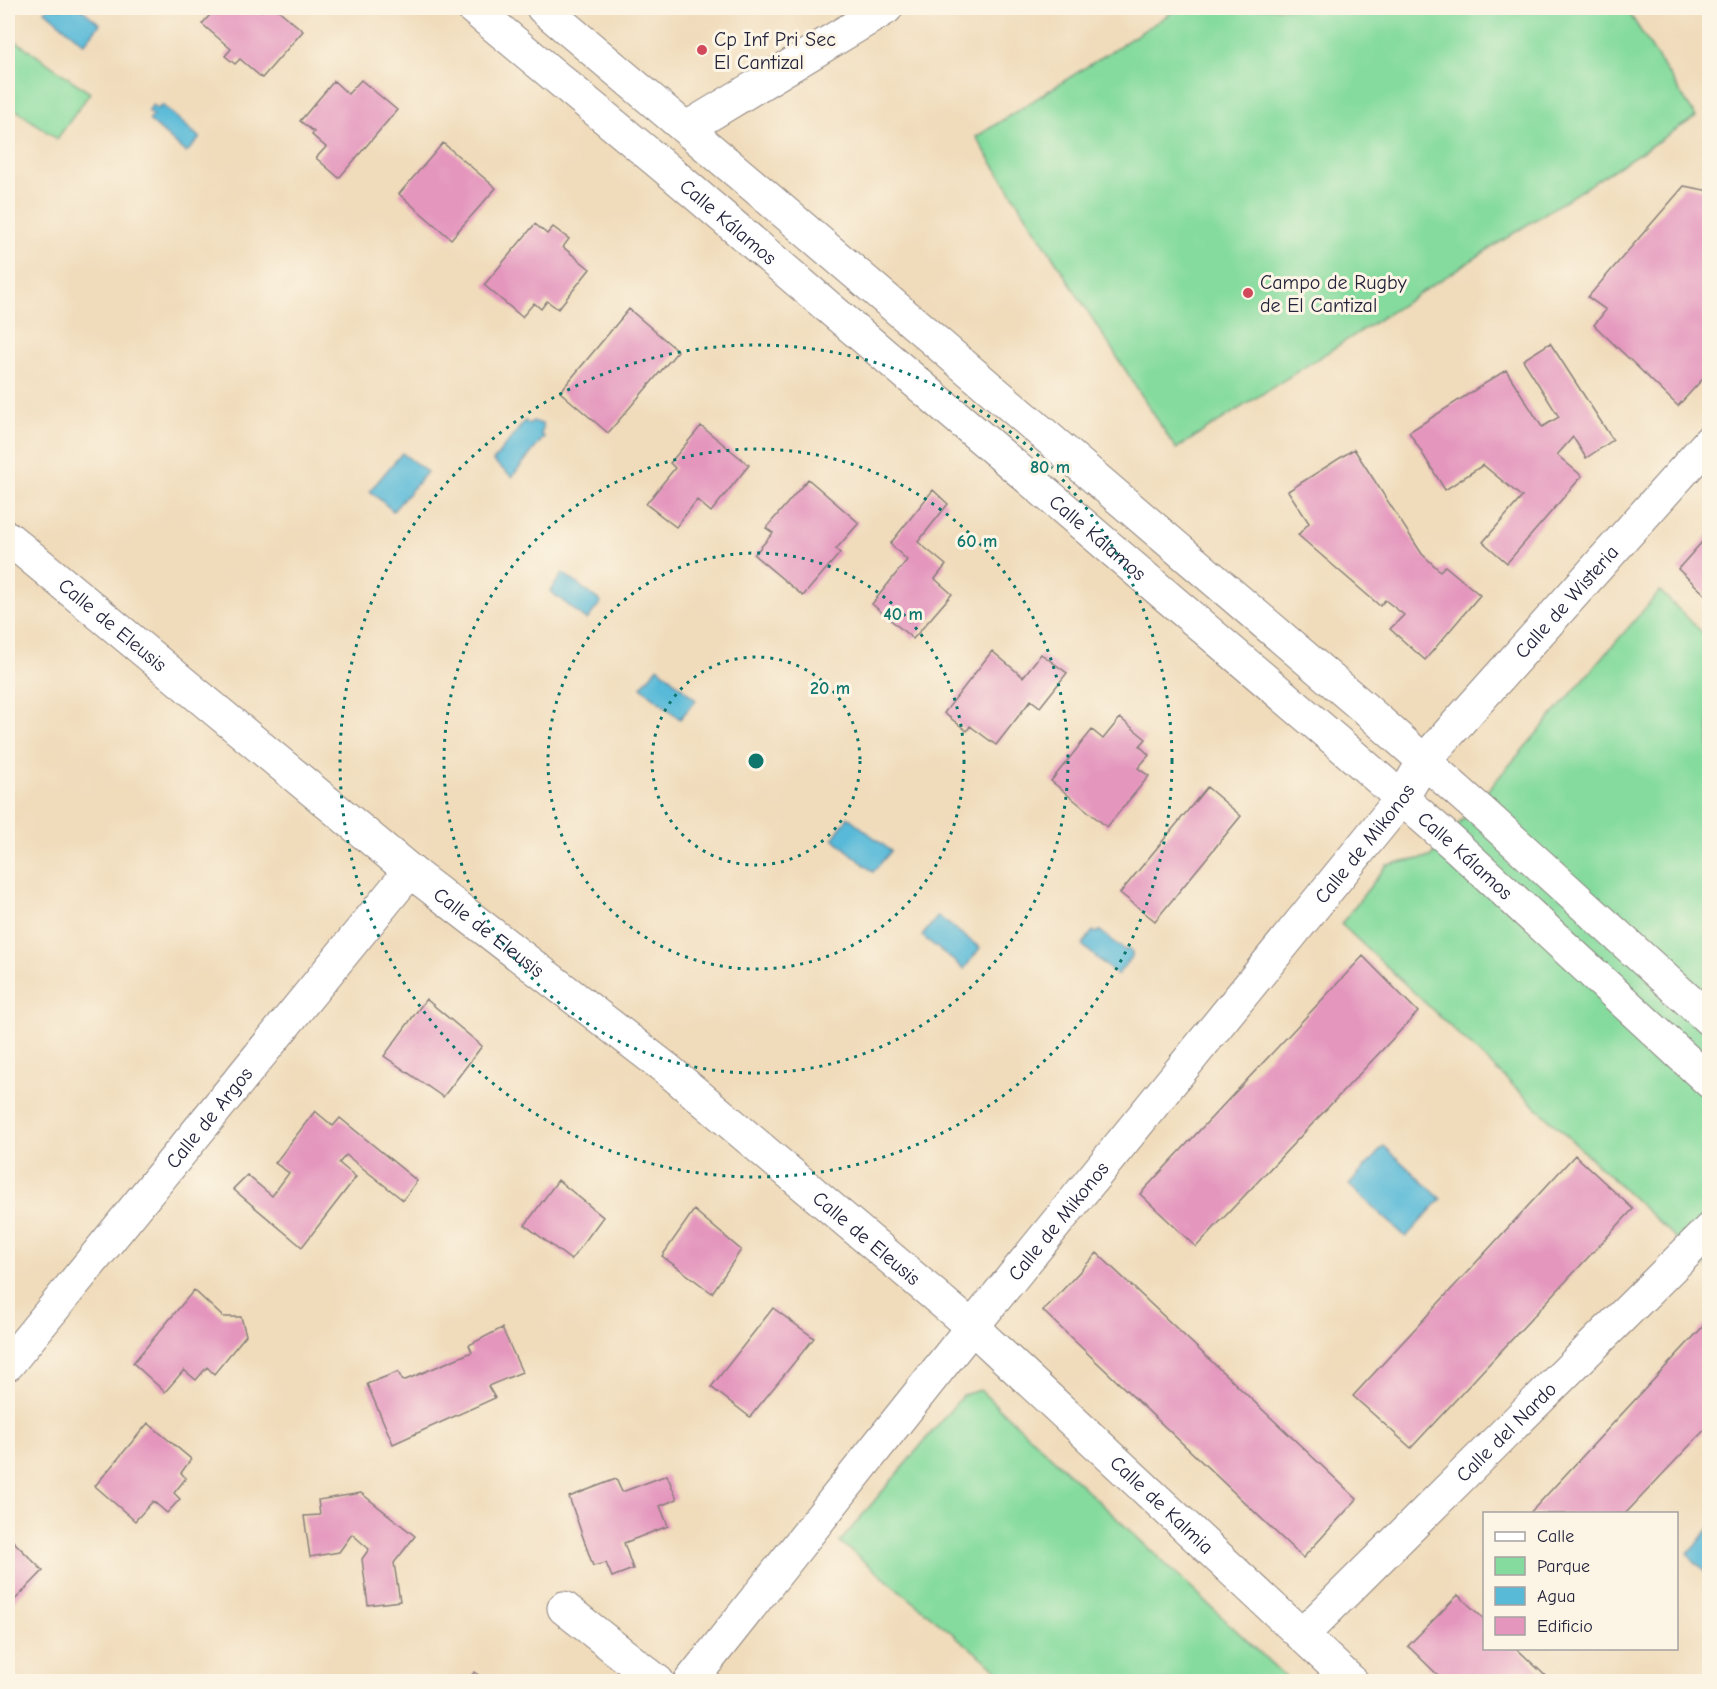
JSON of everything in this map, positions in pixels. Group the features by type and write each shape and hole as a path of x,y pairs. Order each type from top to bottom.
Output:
{"street":[{"name":"Calle Kálamos","path":"473,8 662,165 1402,798 1710,1082"},
{"path":"543,8 687,128 1424,761 1710,1020"},
{"path":"687,128 886,8"},
{"name":"Calle de Wisteria","path":"1424,761 1710,441"},
{"name":"Calle de Eleusis","path":"8,538 410,871 668,1070 972,1327"},
{"name":"Calle de Mikonos","path":"698,1679 972,1327 1402,798 1424,761"},
{"name":"Calle de Argos","path":"8,1364 410,871"},
{"name":"Calle del Nardo","path":"1302,1635 1710,1229"},
{"name":"Calle de Kalmia","path":"972,1327 1352,1682"},
{"path":"564,1608 658,1682"}],"green space":[{"name":"Campo de Rugby de El Cantizal","path":"1179,8 1626,8 1696,117 1176,449 976,137"},
{"path":"13,39 90,93 57,139 8,104 8,47"},
{"path":"1660,591 1709,639 1709,1269 1341,924 1387,865 1430,857"},
{"path":"980,1390 1290,1681 1011,1681 840,1542 963,1395"}],"water":[{"path":"48,8 80,8 100,24 84,44 45,11"},
{"path":"153,105 158,109 162,105 200,138 186,153 149,120 153,115 148,111"},
{"path":"525,421 529,424 533,421 542,424 541,434 544,437 512,477 493,461"},
{"path":"402,453 427,472 393,511 370,491"},
{"path":"563,573 601,602 587,620 550,591"},
{"path":"658,667 696,700 680,719 641,687"},
{"path":"848,817 891,851 873,872 833,838"},
{"path":"938,916 980,948 964,969 922,936"},
{"path":"1093,931 1096,933 1100,931 1124,950 1129,949 1132,952 1132,957 1117,975 1082,945"},
{"path":"1384,1146 1441,1199 1406,1237 1349,1185"},
{"path":"1709,1529 1709,1575 1687,1554"}],"building":[{"path":"216,8 256,8 261,11 264,8 276,8 303,31 262,78 240,59 235,64 225,56 231,49 202,24"},
{"path":"361,80 397,110 339,178 316,158 326,147 312,135 314,132 300,121 334,81 348,94"},
{"path":"443,143 496,188 451,239 399,194"},
{"path":"1684,186 1710,191 1710,371 1678,406 1594,325 1606,310 1588,297"},
{"path":"535,224 547,234 553,227 569,239 563,247 590,269 558,309 547,301 541,309 534,303 522,317 484,285"},
{"path":"629,309 678,351 608,433 560,392"},
{"path":"1550,343 1613,440 1586,458 1573,437 1557,455 1582,476 1507,563 1483,542 1522,497 1483,465 1445,490 1409,432 1506,370 1542,427 1559,417 1523,360"},
{"path":"701,426 749,465 711,512 697,500 676,527 646,504 675,468 670,463"},
{"path":"1354,449 1422,554 1440,571 1445,566 1480,595 1425,660 1390,629 1404,615 1385,600 1380,606 1298,535 1309,523 1288,491"},
{"path":"808,479 859,523 836,549 840,553 803,596 754,555 773,533 766,528"},
{"path":"933,490 948,504 918,542 946,565 935,579 952,594 913,639 872,604 907,560 890,544"},
{"path":"1710,533 1710,599 1678,569"},
{"path":"992,651 1023,677 1041,654 1067,673 1040,707 1031,700 996,745 970,726 967,731 944,713"},
{"path":"1120,718 1146,739 1140,746 1149,755 1138,768 1149,776 1107,827 1051,781 1092,730 1103,739"},
{"path":"1207,787 1241,816 1155,921 1120,893"},
{"path":"1363,956 1418,1012 1196,1247 1140,1194"},
{"path":"426,999 482,1046 443,1097 384,1056"},
{"path":"315,1111 333,1126 340,1118 417,1181 403,1200 346,1155 339,1163 356,1177 302,1247 233,1189 247,1175 272,1196 289,1173 275,1163"},
{"path":"1575,1155 1633,1209 1411,1448 1353,1396"},
{"path":"558,1180 603,1217 571,1260 525,1225"},
{"path":"694,1210 741,1250 712,1293 662,1256"},
{"path":"1097,1253 1357,1499 1303,1558 1043,1311"},
{"path":"194,1290 223,1317 241,1317 246,1335 214,1374 207,1367 196,1380 184,1370 165,1392 133,1363"},
{"path":"773,1308 814,1338 750,1417 711,1387"},
{"path":"1710,1319 1710,1424 1627,1512 1531,1512"},
{"path":"502,1328 522,1372 488,1386 495,1398 393,1444 367,1384 398,1372 403,1381 472,1352 469,1345"},
{"path":"148,1423 191,1459 181,1473 186,1478 174,1493 180,1499 167,1513 153,1501 135,1521 95,1486"},
{"path":"667,1475 677,1499 660,1506 668,1526 624,1543 633,1569 612,1577 606,1563 593,1566 569,1497 616,1479 622,1492"},
{"path":"361,1493 415,1536 394,1563 400,1601 368,1605 362,1559 369,1549 352,1534 339,1552 310,1557 304,1516 320,1515 318,1500"},
{"path":"10,1538 43,1571 8,1607 8,1541"},
{"path":"1458,1595 1483,1618 1483,1650 1518,1650 1552,1682 1445,1682 1408,1646"},
{"path":"474,1672 489,1682 469,1682"}],"place":[{"name":"Cp Inf Pri Sec El Cantizal","path":"702,50"},
{"name":"Campo de Rugby de El Cantizal","path":"1248,293"}]}
